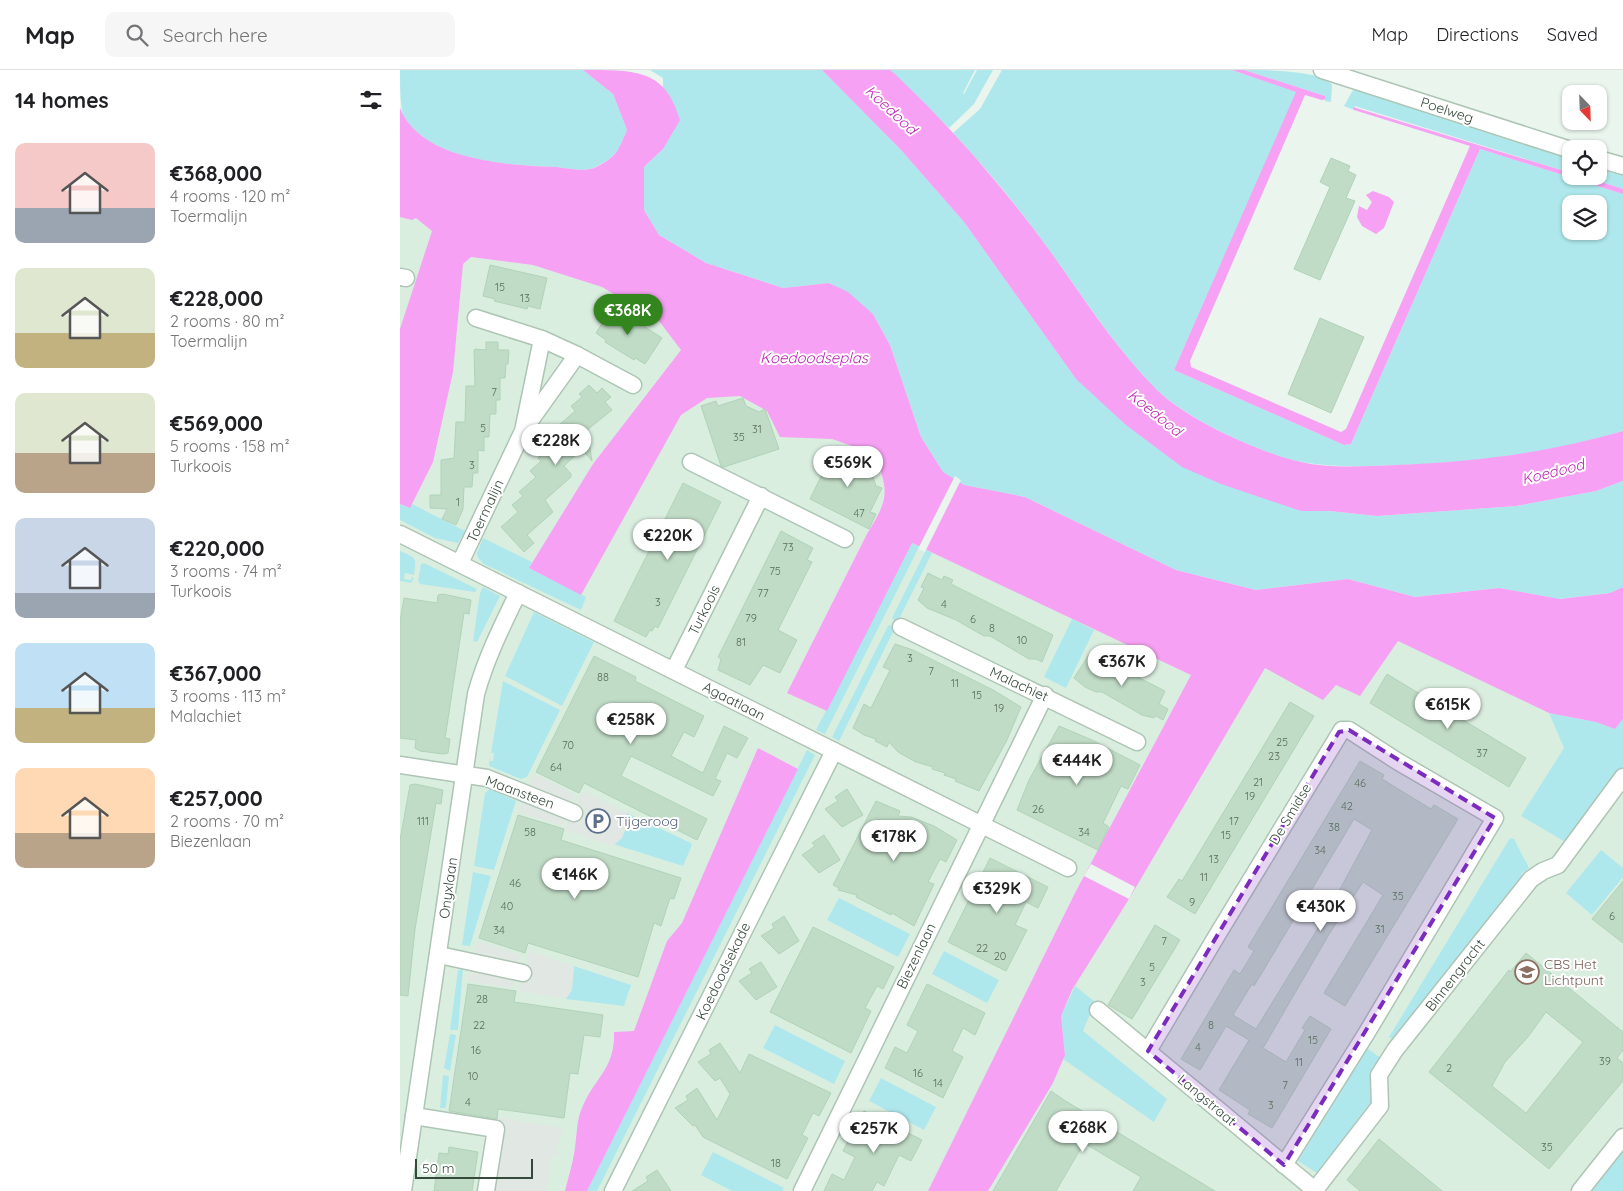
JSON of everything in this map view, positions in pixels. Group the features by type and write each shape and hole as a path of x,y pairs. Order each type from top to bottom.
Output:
{"street":[{"name":"Poelweg","path":"1322,70 1562,147"},
{"path":"1607,161 1623,166"},
{"path":"476,318 542,339 578,355 633,385"},
{"name":"Toermalijn","path":"522,431 542,339"},
{"name":"Toermalijn","path":"460,563 522,431 578,355"},
{"path":"691,462 845,538"},
{"name":"Turkoois","path":"674,670 761,496"},
{"name":"Agaatlaan","path":"400,534 1068,868"},
{"name":"Onyxlaan","path":"403,1191 410,1106 439,955 476,694 482,670 518,592"},
{"name":"Malachiet","path":"901,628 1045,695 1137,742"},
{"name":"Biezenlaan","path":"802,1191 925,936 1045,695"},
{"name":"De Smidse","path":"1148,1052 1339,732 1349,730 1397,761 1496,818 1366,1034 1284,1165"},
{"name":"Koedoodsekade","path":"613,1191 834,751"},
{"name":"Maansteen","path":"400,765 487,778 574,813"},
{"name":"Binnengracht","path":"1316,1190 1380,1106 1379,1075 1395,1050 1531,879 1543,871 1558,865 1621,786"},
{"path":"439,955 523,973"},
{"name":"Langstraat","path":"1098,1010 1316,1190"},
{"path":"410,1106 496,1129 486,1191"},
{"path":"1580,1191 1623,1138"}],"highlighted area":[{"path":"1349,730 1495,818 1284,1165 1148,1051 1339,732"}],"shaded area":[{"path":"400,70 583,70 613,94 627,130 615,153 607,161 589,169 516,165 472,158 451,152 432,143 416,131 403,115"},
{"path":"650,70 822,70 901,150 964,222 1076,379 1301,511 1329,511 1377,516 1516,506 1596,491 1623,481 1623,587 1610,593 1559,599 1499,588 1415,597 1348,579 1256,590 1176,570 1025,497 964,485 943,472 921,437 890,345 873,314 830,283 783,288 706,263 659,235 644,210 644,167 663,149 663,78"},
{"path":"890,70 975,70 964,94 977,70 993,70 974,104 949,128"},
{"path":"1002,70 1232,70 1297,92 1174,370 1344,445 1351,444 1480,149 1562,175 1562,185 1594,185 1623,194 1623,431 1541,451 1458,462 1401,465 1339,466 1302,462 1246,444 1186,412 1170,401 1142,375 1018,209 953,133 980,109"},
{"path":"1244,70 1292,72 1317,76 1332,85 1331,102 1324,101 1326,99 1325,96"},
{"path":"1358,88 1562,151 1562,170 1355,106 1354,110 1344,106 1353,90"},
{"path":"1607,166 1623,171 1623,189 1607,184"},
{"path":"400,193 581,262 1265,634 1623,633 1623,1191 400,1191"},
{"path":"400,504 409,508 412,504 465,531 458,543 435,538 400,520"},
{"path":"483,538 532,562 529,568 586,597 581,610 484,564 478,558 477,553"},
{"path":"912,543 919,547 825,734 816,730"},
{"path":"926,550 932,553 897,623 892,618"},
{"path":"400,551 412,557 415,561 414,575 405,573 404,579 411,580 412,577 414,578 411,583 400,581"},
{"path":"424,563 477,589 475,592 420,584 418,581 421,564"},
{"path":"483,587 500,596 477,642 473,641 480,593"},
{"path":"534,612 594,642 562,706 505,676"},
{"path":"1072,619 1094,630 1066,688 1044,677"},
{"path":"890,625 895,628 839,741 832,737"},
{"path":"503,681 560,710 527,777 521,779 489,766 490,755 490,761 493,761 494,753 491,753"},
{"path":"1549,713 1596,722 1615,729 1623,719 1623,769 1567,843 1521,816 1564,748"},
{"path":"807,750 815,755 597,1191 587,1191"},
{"path":"534,774 575,795 562,826 518,812"},
{"path":"490,789 516,801 494,870 474,866 485,793"},
{"name":"Tijgeroog","path":"583,791 627,813 626,828 622,838 613,846 565,830"},
{"path":"627,813 691,843 692,845 683,866 613,844 624,833"},
{"path":"1510,838 1514,839 1529,868 1521,874 1524,878 1397,1042 1389,1037"},
{"path":"1601,850 1623,868 1623,877 1592,915 1566,893"},
{"path":"473,872 491,876 470,946 462,945"},
{"path":"839,898 910,934 898,957 827,920"},
{"path":"478,941 521,955 512,988 467,981"},
{"path":"529,951 574,966 572,990 566,999 518,991"},
{"path":"944,951 999,980 987,1003 932,974"},
{"path":"574,966 631,985 624,1006 566,999"},
{"path":"463,969 458,1030 450,1030 458,970"},
{"path":"1075,986 1095,1002 1083,1031 1167,1099 1154,1122 1063,1059 1065,1055 1061,1016"},
{"path":"775,1025 845,1061 834,1084 763,1048"},
{"path":"450,1034 456,1035 450,1071 444,1068"},
{"path":"1367,1048 1382,1059 1377,1104 1322,1176 1298,1161"},
{"path":"443,1075 449,1076 446,1106 445,1108 440,1108"},
{"path":"881,1078 936,1107 924,1130 869,1101"},
{"path":"495,1117 564,1128 555,1151 560,1156 551,1157 546,1191 481,1191"},
{"path":"1623,1148 1623,1191 1588,1191"},
{"path":"713,1152 784,1188 782,1191 732,1191 701,1175"}],"water":[{"name":"Koedoodseplas","path":"583,70 620,71 647,76 666,91 674,103 680,120 663,149 644,167 644,210 659,235 706,263 783,288 829,283 848,292 873,314 890,345 921,437 943,472 964,485 1025,497 1176,570 1256,590 1348,579 1415,597 1499,588 1560,599 1610,593 1623,587 1623,719 1615,729 1596,722 1549,713 1398,641 1360,696 1336,685 1323,700 1265,668 1129,899 1072,990 1061,1016 1065,1055 1053,1083 988,1191 928,1191 1075,893 1191,675 912,543 827,711 787,693 879,512 884,495 883,478 875,454 832,439 780,437 767,411 740,396 707,398 681,415 581,595 529,568 593,464 681,350 659,321 602,287 533,265 471,257 463,264 453,372 433,462 410,508 400,504 400,329 432,231 416,218 412,220 400,217 400,108 411,126 426,139 468,157 514,164 580,170 590,169 612,157 627,130 613,94"},
{"name":"Koedood","path":"822,70 890,70 895,74 959,139 999,185 1037,233 1116,343 1142,375 1170,401 1204,423 1245,443 1284,458 1324,466 1425,464 1482,459 1538,451 1623,431 1623,481 1596,491 1516,506 1377,516 1329,511 1301,511 1221,484 1182,467 1126,425 1076,379 964,222 901,150"},
{"path":"1232,70 1244,70 1325,96 1326,99 1322,100 1305,95 1190,361 1191,367 1341,432 1346,429 1470,146 1354,110 1353,107 1562,170 1562,175 1480,149 1351,444 1344,445 1174,370 1296,92"},
{"path":"1607,184 1623,189 1623,194 1594,185"},
{"path":"1373,191 1389,197 1394,202 1384,228 1376,234 1362,226 1357,217 1359,206 1367,210 1372,202 1366,195"},
{"path":"758,748 798,769 587,1191 565,1191 573,1159 580,1113 587,1097 608,1064 614,1032 634,1031 667,941 682,923"}],"pier":[{"path":"955,476 961,480 925,552 918,549"},
{"path":"1091,864 1135,887 1129,899 1084,876"}],"building":[{"path":"1331,158 1350,166 1348,171 1356,175 1346,198 1355,201 1320,280 1294,269 1330,187 1320,182"},
{"path":"490,265 547,278 540,309 528,306 527,309 494,301 495,299 483,296"},
{"path":"613,306 662,338 645,364 635,358 634,360 605,342 606,340 596,333"},
{"path":"1320,318 1364,337 1331,413 1288,394"},
{"path":"486,342 498,342 498,350 509,350 508,364 506,364 505,378 500,378 500,400 496,400 496,414 490,414 489,437 484,437 484,451 478,450 478,473 473,473 472,487 464,487 463,509 456,525 442,519 447,509 430,508 430,495 441,495 441,460 454,458 456,422 465,422 466,386 475,386 474,351 475,349 486,350"},
{"path":"589,385 597,393 602,388 611,397 605,402 612,410 587,430 592,461 582,449 564,466 571,474 571,477 545,500 553,512 527,535 534,543 524,552 501,527 518,512 512,505 523,496 519,492 536,477 530,471 541,461 538,458 555,443 550,438 561,429 558,426 575,411 571,406 582,397 579,394"},
{"path":"743,398 746,406 759,412 765,409 779,449 724,467 721,466 701,406 716,401 718,406"},
{"path":"836,446 874,464 871,471 876,486 882,488 870,512 876,514 869,529 810,499"},
{"path":"683,483 721,502 658,628 655,626 646,637 614,621"},
{"path":"781,531 813,548 807,560 812,562 778,630 797,640 780,673 763,665 750,685 718,670 721,659 718,657"},
{"path":"928,573 942,580 944,576 953,580 951,584 1053,635 1042,662 1036,659 1029,659 990,636 984,636 956,620 927,608 918,600 924,588 921,587"},
{"path":"443,594 471,600 469,614 464,613 445,738 450,739 448,753 443,754 420,751 415,748 416,740 400,738 400,621 404,598 437,603 438,595"},
{"path":"895,644 913,650 993,690 1021,707 1006,742 979,791 955,781 956,779 944,775 945,773 932,769 933,767 916,762 898,752 889,742 887,747 875,741 876,739 864,735 853,728 864,704 871,708 890,670 883,667"},
{"path":"1090,653 1165,691 1159,704 1168,709 1163,720 1156,716 1154,718 1142,715 1102,692 1096,692 1085,687 1074,678"},
{"path":"594,656 636,677 635,681 704,716 694,737 684,732 671,756 703,773 724,726 748,738 737,758 727,753 715,779 721,781 713,796 631,756 621,776 707,819 697,840 584,783 579,793 536,772"},
{"path":"1387,674 1526,758 1509,787 1370,703"},
{"path":"1290,702 1314,716 1195,914 1167,897 1179,879 1182,881"},
{"path":"1059,726 1092,740 1140,765 1128,789 1121,786 1103,823 1109,827 1098,850 1017,810 1029,780"},
{"path":"1360,761 1384,775 1382,779 1431,809 1434,805 1458,819 1345,1006 1324,993 1383,895 1363,882 1328,936 1263,1048 1286,1062 1305,1030 1302,1028 1310,1016 1331,1029 1272,1128 1248,1114 1250,1110 1219,1090 1249,1040 1226,1026 1200,1070 1181,1059 1234,970 1240,974 1254,951 1248,947","holes":["1354,819 1372,830 1326,915 1256,1029 1233,1015 1252,984 1254,986"]},
{"path":"415,784 443,790 441,804 436,803 415,929 408,996 400,995 400,840 410,785"},
{"path":"847,789 863,815 842,827 825,809 838,801 835,797"},
{"path":"876,801 900,811 898,816 911,817 934,826 957,840 946,862 940,859 928,882 934,884 914,926 892,913 891,915 856,897 857,895 838,890 839,888 833,885"},
{"path":"518,815 564,829 561,840 681,878 674,899 670,898 661,926 654,923 638,977 528,943 525,953 479,938"},
{"path":"824,835 840,860 819,873 802,855 815,846 812,843"},
{"path":"990,858 1048,887 1038,908 1026,902 1015,925 1027,930 1006,971 948,942"},
{"path":"1623,881 1623,943 1592,919"},
{"path":"784,916 799,941 779,954 761,936 774,928 772,924"},
{"path":"1155,925 1180,940 1132,1019 1108,1005"},
{"path":"813,927 894,967 883,989 877,986 865,1008 871,1011 851,1053 770,1012"},
{"path":"1526,953 1623,1032 1623,1050 1617,1058 1623,1063 1623,1081 1549,1169 1429,1072 1509,970 1510,972","holes":["1546,1012 1583,1042 1526,1113 1492,1086 1505,1062 1528,1037"]},
{"path":"761,962 777,987 756,1000 739,981 752,973 749,969"},
{"path":"468,984 516,991 514,1002 603,1015 600,1037 584,1035 578,1074 570,1073 564,1118 498,1109 497,1119 449,1111"},
{"path":"927,984 985,1013 975,1035 963,1028 952,1051 963,1057 943,1098 885,1068 895,1047 907,1053 918,1031 907,1025"},
{"path":"720,1043 740,1073 749,1054 831,1093 819,1116 813,1113 802,1135 808,1138 787,1179 703,1137 695,1125 693,1126 675,1108 688,1100 686,1096 697,1088 717,1120 730,1094 720,1078 715,1081 698,1062 711,1054 709,1050"},
{"path":"1051,1091 1215,1191 1133,1191 1141,1177 1084,1143 1056,1191 993,1191"},
{"path":"864,1111 922,1140 911,1161 899,1155 884,1186 877,1182 872,1191 824,1191 832,1174 844,1180 855,1157 843,1151"},
{"path":"1379,1139 1442,1191 1360,1191 1347,1180"},
{"path":"449,1147 478,1152 472,1191 434,1191 439,1153 448,1154"},
{"path":"657,1170 671,1191 632,1191 648,1181 646,1177"}],"place":[{"name":"Tijgeroog","path":"598,821"},
{"name":"CBS Het Lichtpunt","path":"1527,972"}]}
